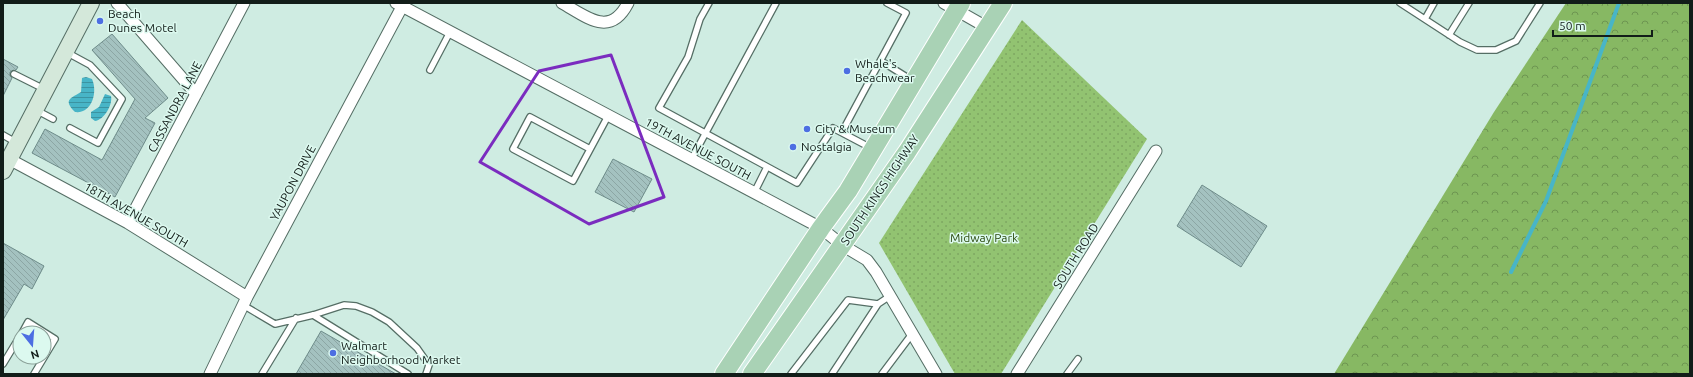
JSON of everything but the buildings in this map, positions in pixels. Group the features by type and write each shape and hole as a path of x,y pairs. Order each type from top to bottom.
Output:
{"main road":[{"path":"6,165 92,3"},
{"name":"SOUTH KINGS HIGHWAY","path":"752,374 907,152 1003,3"},
{"path":"724,374 821,228 848,191 914,81 953,5"}],"street":[{"path":"117,3 196,94"},
{"name":"CASSANDRA LANE","path":"128,223 244,3"},
{"path":"562,3 590,19 603,23 614,20 619,16 628,3"},
{"name":"19TH AVENUE SOUTH","path":"401,4 450,32 821,228 842,245 867,260 936,374"},
{"name":"YAUPON DRIVE","path":"210,374 245,301 401,4"},
{"path":"953,5 988,28"},
{"name":"SOUTH ROAD","path":"1017,374 1156,151"},
{"name":"18TH AVENUE SOUTH","path":"6,165 128,223 245,301"}],"lane":[{"path":"709,3 700,19 688,57 659,108 797,183 833,128 873,150"},
{"path":"691,160 776,3"},
{"path":"842,132 906,14 887,3"},
{"path":"1400,3 1449,35 1477,50 1496,50 1516,41 1540,3"},
{"path":"1425,19 1434,3"},
{"path":"1449,35 1469,3"},
{"path":"430,70 450,32"},
{"path":"66,51 90,65 122,99 98,143 70,128"},
{"path":"881,61 914,81"},
{"path":"14,74 46,90"},
{"path":"35,110 53,119"},
{"path":"590,149 530,118 513,149 573,181 608,116"},
{"path":"3,135 18,143"},
{"path":"754,193 767,167"},
{"path":"832,374 878,304 890,296"},
{"path":"791,374 848,300 878,304"},
{"path":"245,301 275,324 344,304 356,306 372,312 389,322 417,348 429,365 426,374"},
{"path":"313,314 408,374"},
{"path":"262,374 296,318"},
{"path":"882,374 912,334"},
{"path":"3,364 12,349"},
{"path":"1067,374 1078,359"},
{"path":"34,374 39,365"}],"highlighted area":[{"path":"611,55 664,197 589,224 480,162 539,71"}],"green space":[{"path":"1566,3 1690,3 1690,374 1334,374 1494,112"},
{"name":"Midway Park","path":"1022,20 1147,139 1001,374 955,374 879,243"}],"water":[{"path":"86,77 92,79 94,84 94,96 86,110 75,112 71,108 69,102 70,99 81,92 82,78"},
{"path":"105,94 111,96 111,104 105,115 95,121 91,118 91,112 99,107"}],"waterway":[{"path":"1511,272 1546,201 1619,3"}],"place":[{"name":"Beach Dunes Motel","path":"100,21"},
{"name":"Whale's Beachwear","path":"847,71"},
{"name":"City & Museum","path":"807,129"},
{"name":"Nostalgia","path":"793,147"},
{"name":"Walmart Neighborhood Market","path":"333,353"}]}
